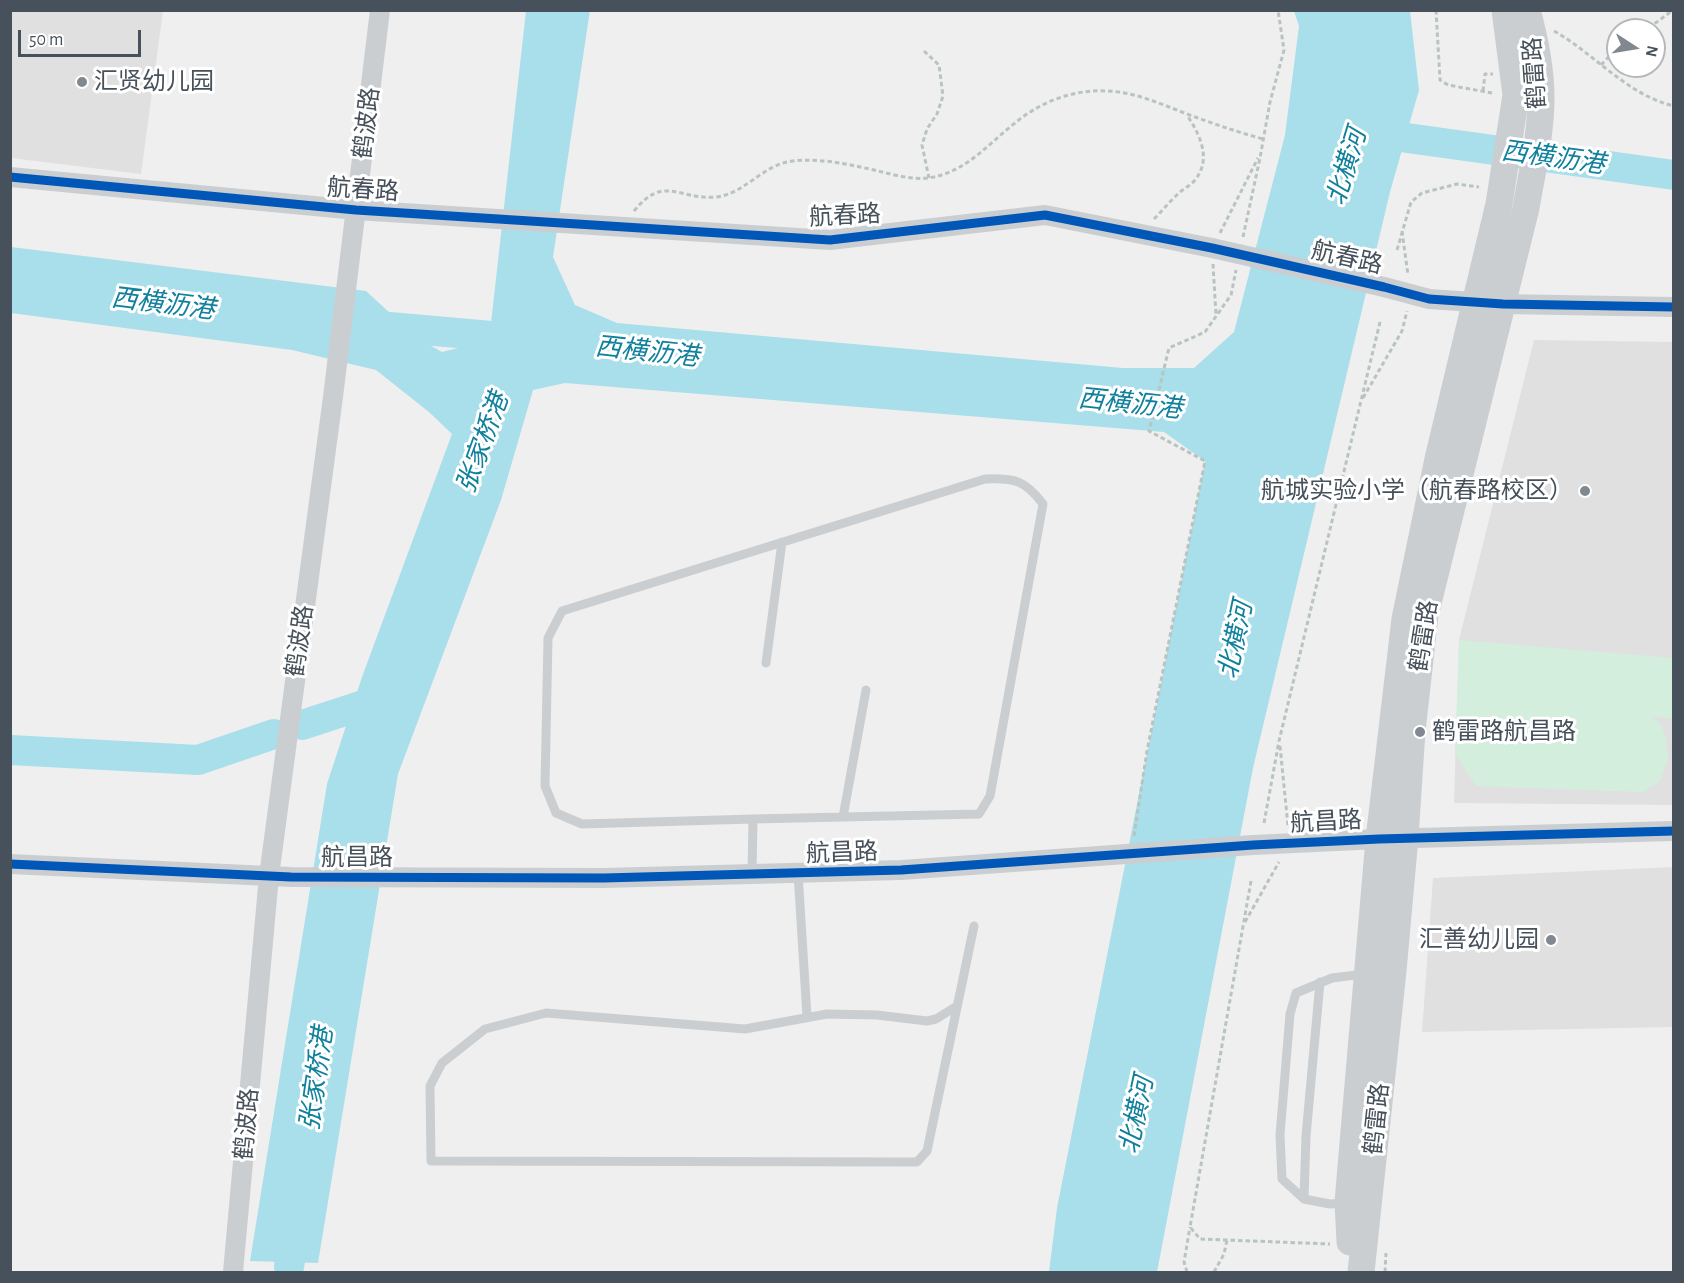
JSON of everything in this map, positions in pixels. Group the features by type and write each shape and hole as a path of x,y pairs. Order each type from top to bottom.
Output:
{"street":[{"name":"鹤波路","path":"233,1272 269,876 338,356 380,10"},
{"name":"鹤雷路","path":"1490,303 1489,195 1516,95 1538,48 1520,13"},
{"name":"鹤雷路","path":"1361,1272 1358,1201 1369,974 1412,731 1425,615 1490,303 1526,208 1536,146 1516,95"},
{"name":"航春路","path":"10,177 356,210 830,240 1045,214 1212,248 1429,299 1490,303 1674,307"},
{"name":"航昌路","path":"10,864 269,876 604,878 901,870 1253,845 1392,838 1674,831"},
{"name":"鹤雷路","path":"1352,1272 1350,1245 1393,971 1392,838"}],"lane":[{"path":"1007,478 1031,488 1043,504 990,796 979,814 582,824 556,813 545,786 548,638 562,610 782,542 986,479 1007,478"},
{"path":"766,663 782,542"},
{"path":"843,817 866,690"},
{"path":"752,874 753,819"},
{"path":"798,873 807,1016"},
{"path":"957,1006 936,1020 927,1021 877,1015 827,1014 745,1029 546,1013 485,1029 442,1063 430,1086 431,1161 917,1162 927,1151 974,926"},
{"path":"1358,1201 1330,1204 1304,1199 1282,1179 1280,1135 1290,1014 1296,993 1320,982 1369,974"},
{"path":"1304,1199 1306,1136 1320,982"}],"path":[{"path":"1241,243 1270,102 1284,50 1278,10"},
{"path":"1436,10 1440,80 1448,86 1516,95"},
{"path":"1660,18 1673,10"},
{"path":"1520,13 1572,41 1633,88 1661,103 1674,106"},
{"path":"924,51 939,65 943,96 922,145 929,178"},
{"path":"1601,65 1606,60"},
{"path":"612,226 648,196 658,191 718,197 729,194 781,162 832,161 901,177 929,178 955,170 990,146 1034,109 1068,96 1107,91 1157,102 1263,139"},
{"path":"1140,233 1180,192 1194,182 1202,169 1204,151 1199,132 1186,114"},
{"path":"1216,316 1212,248 1261,154"},
{"path":"1398,250 1411,202 1422,193 1456,184 1489,195"},
{"path":"1361,402 1402,332 1411,294 1402,231"},
{"path":"1131,855 1147,751 1205,461 1149,431 1169,348 1205,332 1231,296 1237,264"},
{"path":"1264,823 1279,741 1380,322"},
{"path":"1243,925 1290,843 1279,741"},
{"path":"1187,1272 1184,1262 1251,881"},
{"path":"1190,1227 1200,1239 1350,1245"},
{"path":"1214,1272 1224,1254 1227,1240"}],"shaded area":[{"name":"汇贤幼儿园","path":"11,10 163,11 141,174 11,158"},
{"name":"航城实验小学（航春路校区）","path":"1534,340 1673,342 1673,805 1454,803 1459,640"},
{"name":"汇善幼儿园","path":"1673,867 1672,1027 1422,1032 1433,878"}],"green space":[{"path":"1459,640 1673,658 1673,719 1651,716 1661,724 1666,739 1668,759 1660,781 1643,792 1476,786 1455,754"}],"water":[{"name":"北横河","path":"590,10 553,257 575,305 617,323 1123,368 1194,368 1234,332 1285,135 1299,26 1294,11 1410,11 1419,90 1390,192 1253,768 1157,1272 1049,1272 1057,1208 1205,461 1164,432 565,383 533,390 501,500 398,774 318,1263 250,1261 327,784 362,677 452,434 429,412 376,370 292,350 11,313 11,247 366,291 417,338 442,352 474,344 490,332 526,11"}],"waterway":[{"name":"西横沥港","path":"1364,132 1674,175"},
{"name":"西横沥港","path":"367,325 525,339"},
{"path":"302,725 391,696"},
{"path":"10,750 198,760 274,734"},
{"name":"张家桥港","path":"289,1267 296,1221"}],"cycle path":[{"path":"10,177 356,210 830,240 1045,215 1212,248 1429,299 1503,304 1674,307"},
{"path":"10,864 291,877 604,878 901,870 1253,845 1379,839 1674,831"}],"place":[{"name":"汇贤幼儿园","path":"82,82"},
{"name":"航城实验小学（航春路校区）","path":"1585,491"},
{"name":"鹤雷路航昌路","path":"1420,732"},
{"name":"汇善幼儿园","path":"1551,940"}]}
